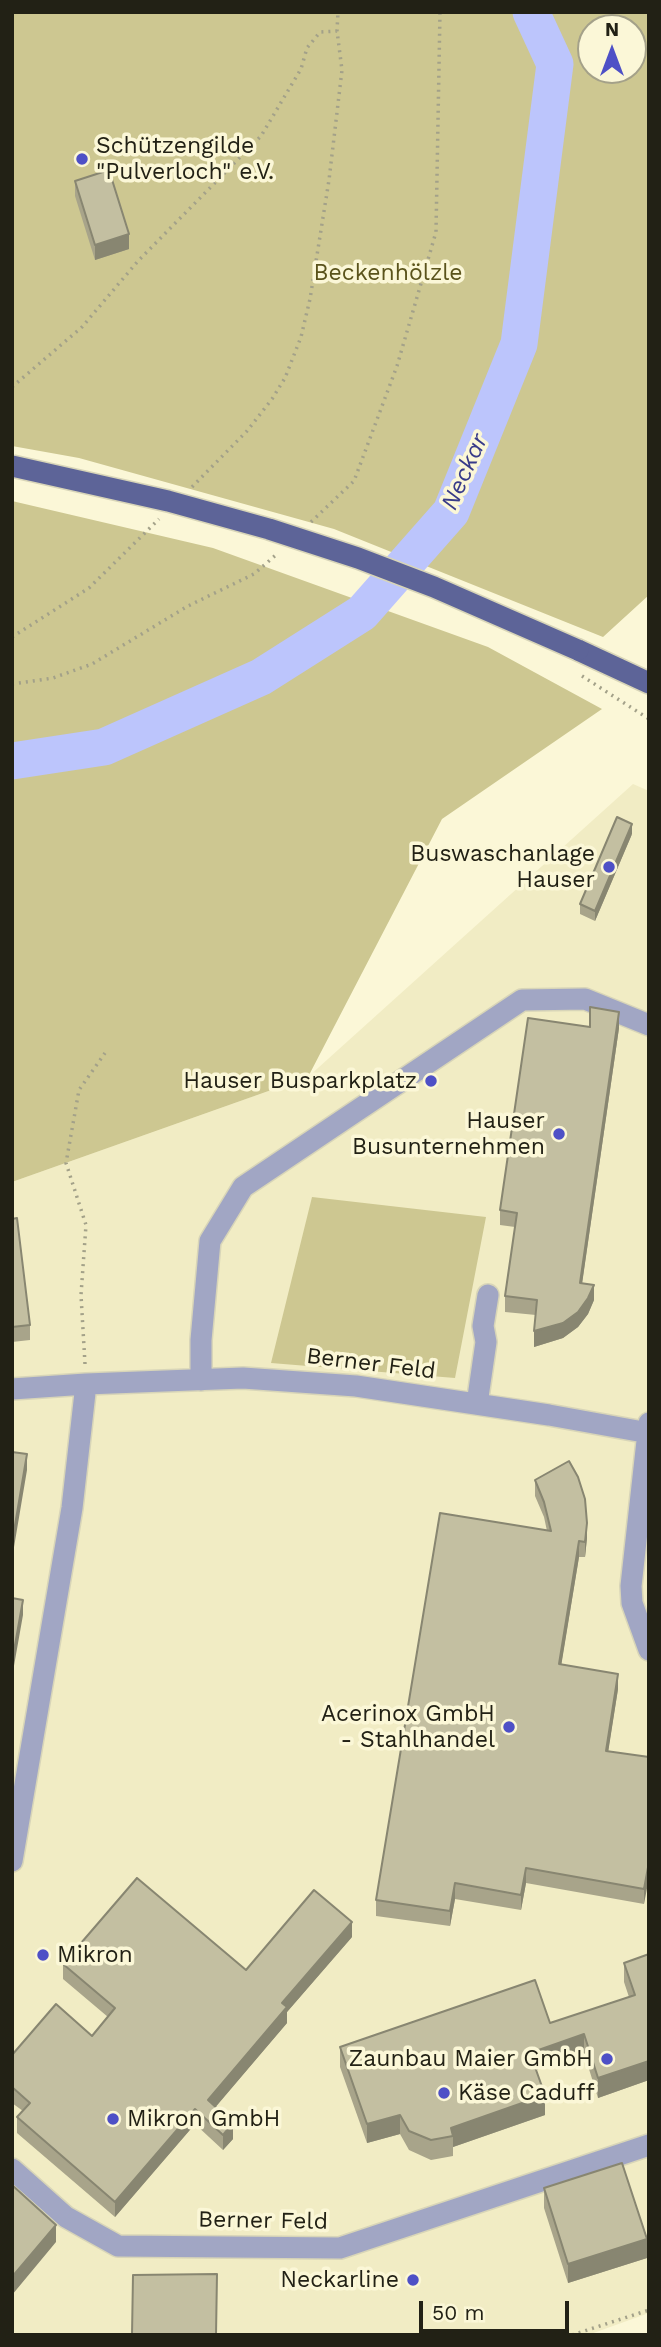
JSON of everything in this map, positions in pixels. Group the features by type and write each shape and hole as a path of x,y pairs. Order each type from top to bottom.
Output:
{"main road":[{"path":"12,466 168,501 269,528 358,558 433,587 649,683"}],"street":[{"path":"201,1380 201,1340 210,1241 243,1187 522,1000 585,999 649,1025"},
{"path":"477,1404 486,1342 483,1326 488,1295"},
{"name":"Berner Feld","path":"12,1389 243,1378 356,1386 648,1430 641,1559 631,1586 632,1603 649,1650"},
{"path":"12,1861 72,1508 86,1384"},
{"name":"Berner Feld","path":"12,2169 66,2217 118,2246 340,2248 649,2145"}],"path":[{"path":"187,492 247,431 272,399 285,378 301,337 310,299 329,180 342,70 337,31 338,12"},
{"path":"303,531 354,481 397,366 436,232 440,12"},
{"path":"12,387 82,327 138,261 261,136 301,69 307,48 320,32 337,31"},
{"path":"12,637 89,588 167,511"},
{"path":"12,684 53,678 92,664 188,606 254,574 283,548"},
{"path":"582,676 649,719"},
{"path":"86,1384 81,1295 86,1225 66,1163 79,1090 104,1053"},
{"path":"572,2335 649,2310"}],"shaded area":[{"path":"633,784 649,791 649,2313 588,2335 12,2335 12,1182 308,1077"}],"green space":[{"name":"Beckenhölzle","path":"12,12 649,12 649,595 603,637 334,529 79,458 12,446"},
{"path":"12,501 213,548 488,647 602,709 442,819 308,1077 12,1182"},
{"path":"312,1197 486,1217 455,1378 271,1363"}],"building":[{"path":"109,170 129,234 95,245 75,181"},
{"name":"Buswaschanlage Hauser","path":"617,817 632,824 595,911 580,904"},
{"name":"Hauser Busunternehmen","path":"590,1007 619,1012 580,1283 594,1285 578,1312 563,1323 534,1331 537,1300 505,1296 517,1213 500,1210 528,1018 590,1027"},
{"path":"17,1218 30,1325 12,1327 12,1219"},
{"path":"12,1452 27,1454 12,1543"},
{"name":"Acerinox GmbH - Stahlhandel","path":"569,1461 585,1499 587,1523 585,1542 579,1541 559,1664 618,1674 606,1751 649,1757 649,1862 644,1889 526,1868 521,1895 455,1883 450,1911 376,1900 440,1513 551,1531 535,1480"},
{"path":"12,1598 23,1600 12,1662"},
{"path":"137,1878 246,1970 314,1890 352,1922 282,2003 287,2007 208,2100 233,2123 223,2135 195,2109 115,2202 17,2117 30,2103 12,2087 12,2055 56,2004 92,2036 115,2008 63,1964"},
{"name":"Käse Caduff","path":"649,1954 649,2061 598,2078 584,2034 530,2053 545,2095 451,2128 453,2136 431,2140 409,2131 400,2115 367,2124 340,2047 535,1980 550,2023 635,1995 624,1963"},
{"path":"622,2163 647,2239 568,2264 544,2188"},
{"path":"12,2185 56,2225 12,2277"},
{"path":"217,2274 216,2335 132,2335 133,2275"}],"waterway":[{"name":"Neckar","path":"12,761 104,747 261,677 362,613 451,512 519,344 555,64 531,12"}],"place":[{"name":"Schützengilde \"Pulverloch\" e.V.","path":"82,159"},
{"name":"Buswaschanlage Hauser","path":"609,867"},
{"name":"Hauser Busparkplatz","path":"431,1081"},
{"name":"Hauser Busunternehmen","path":"559,1134"},
{"name":"Acerinox GmbH - Stahlhandel","path":"509,1727"},
{"name":"Mikron","path":"43,1955"},
{"name":"Zaunbau Maier GmbH","path":"607,2059"},
{"name":"Käse Caduff","path":"444,2093"},
{"name":"Mikron GmbH","path":"113,2119"},
{"name":"Neckarline","path":"413,2280"}]}
